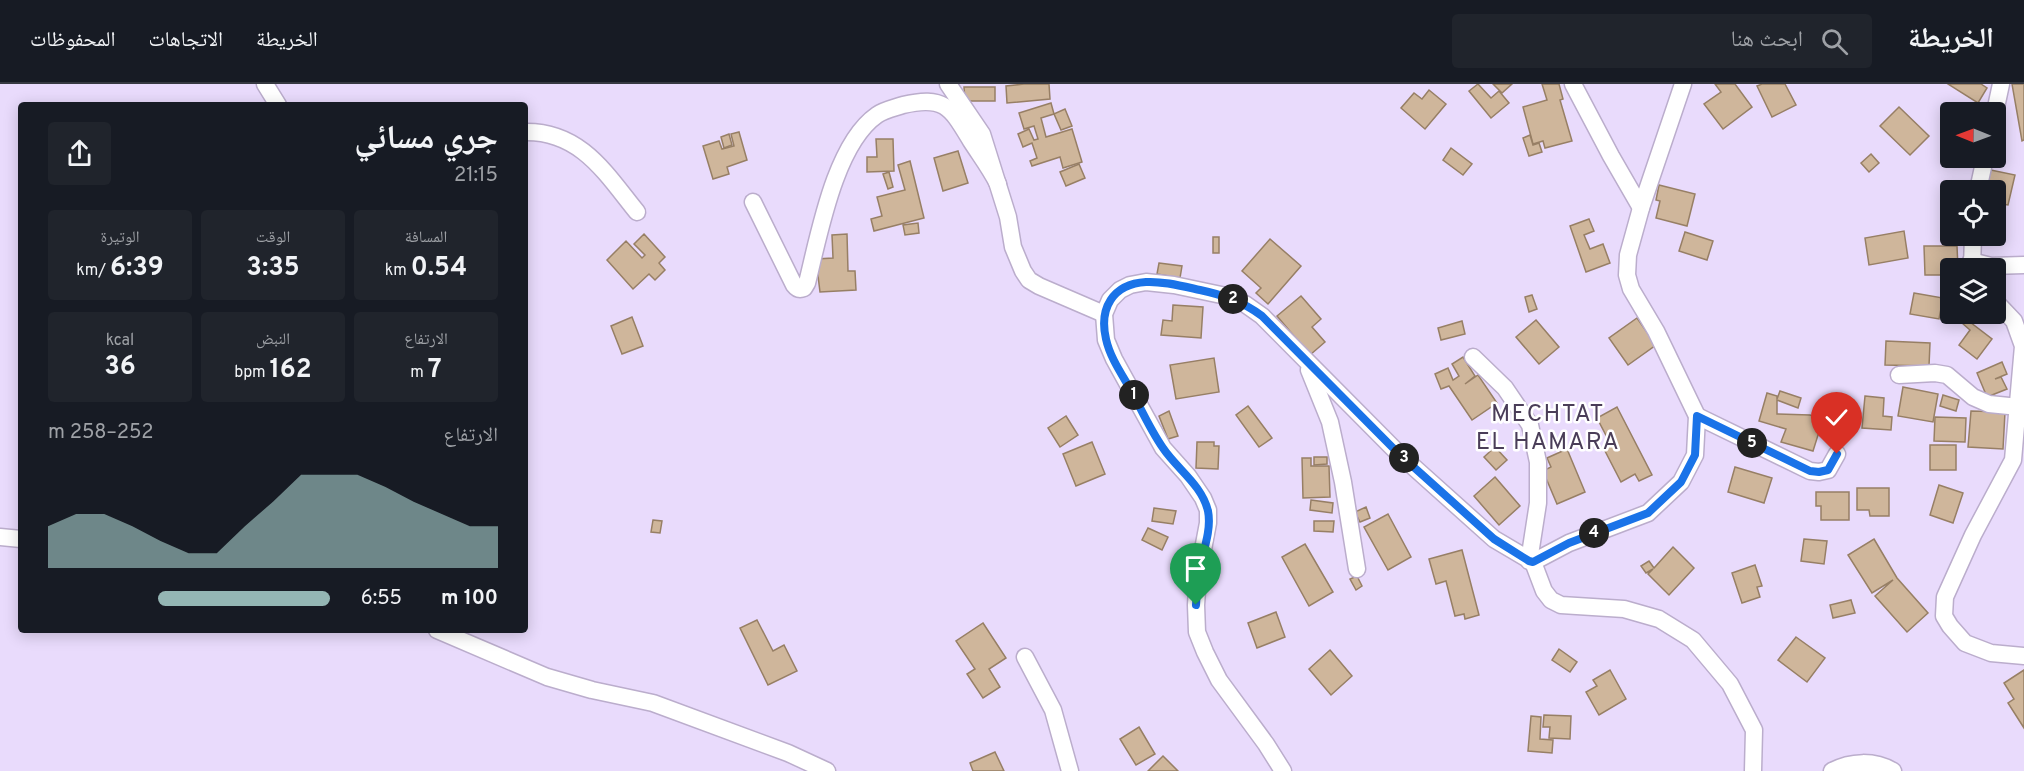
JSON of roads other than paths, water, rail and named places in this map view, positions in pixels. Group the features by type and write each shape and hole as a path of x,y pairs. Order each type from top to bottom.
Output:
{"street":[{"path":"265,84 276,102"},
{"path":"948,84 982,134 1008,217 1013,247 1029,280 1104,314"},
{"path":"1573,84 1641,208"},
{"path":"1531,561 1569,543 1648,513 1681,482 1695,455 1697,416 1656,331 1631,289 1627,275 1628,255 1641,208 1683,84"},
{"path":"1997,102 2001,84"},
{"path":"753,202 794,285 801,290 807,283 821,225 848,149 857,135 878,115 898,106 928,101 948,108 961,123 972,143 986,161 998,184"},
{"path":"528,133 567,140 583,149 637,212"},
{"path":"2006,265 2024,264"},
{"path":"1283,771 1219,680 1197,632 1198,576 1208,523 1208,510 1188,476 1163,448 1106,340 1104,314 1110,300 1120,290 1130,285 1146,282 1174,285 1226,296 1245,304 1262,316 1398,453 1494,539 1531,561"},
{"path":"2006,313 2014,321 2023,346 2013,460 1973,535 1945,597 1944,616 1965,643 1991,653 2024,656"},
{"path":"1473,357 1505,388 1530,425 1538,462 1538,503 1531,561 1544,591 1551,600 1561,605 1624,609 1659,619 1693,640 1730,684 1754,730 1753,771"},
{"path":"1306,362 1330,422 1343,482 1357,569"},
{"path":"1899,375 1935,373 1947,375 1973,397 1989,404 2019,407"},
{"path":"1697,416 1810,471 1828,470 1837,454"},
{"path":"0,537 18,539"},
{"path":"444,633 547,676 592,690 654,703 788,753 827,771"},
{"path":"1025,657 1053,710 1070,771"},
{"path":"1832,771 1858,762 1885,766 1893,771"}],"district":[{"name":"MECHTAT EL HAMARA","path":"1548,429"}]}
